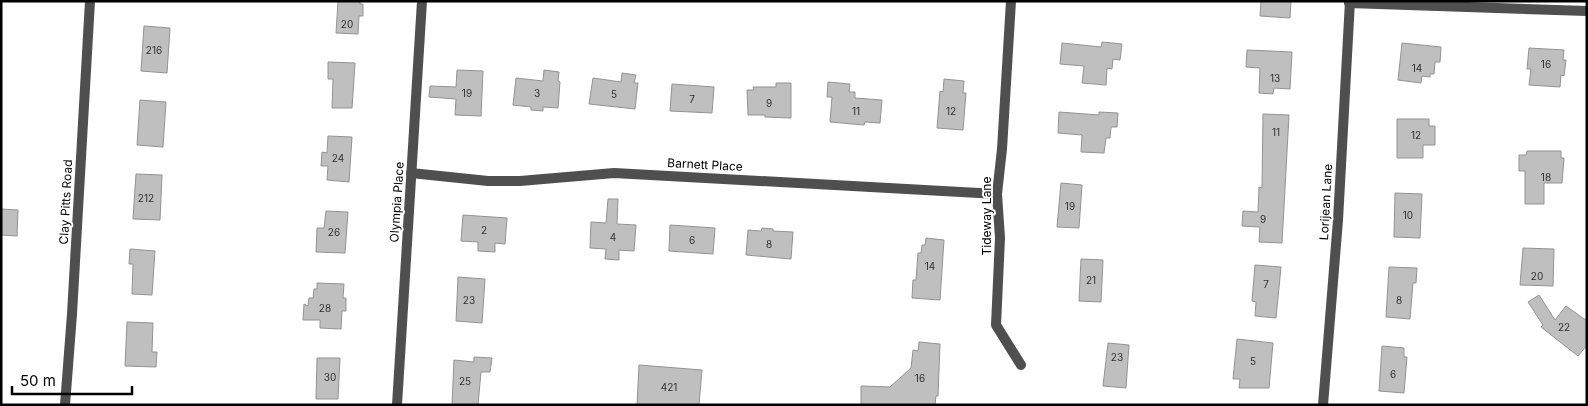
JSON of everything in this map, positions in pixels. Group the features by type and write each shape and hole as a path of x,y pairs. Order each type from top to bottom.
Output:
{"street":[{"name":"Clay Pitts Road","path":"65,405 73,304 90,1"},
{"name":"Olympia Place","path":"397,405 422,1"},
{"name":"Tideway Lane","path":"1011,1 1002,149 997,194 1000,238 996,325 1021,365"},
{"path":"1350,2 1587,11"},
{"name":"Lorijean Lane","path":"1323,405 1338,220 1350,2"},
{"name":"Barnett Place","path":"412,173 488,181 520,181 614,173 997,194"}],"building":[{"path":"338,1 360,1 360,4 363,4 363,16 359,16 358,34 336,33"},
{"path":"1261,1 1291,1 1290,18 1260,16"},
{"path":"144,26 170,28 167,73 141,71"},
{"path":"1102,42 1122,44 1120,60 1113,59 1112,69 1107,68 1106,85 1082,83 1084,66 1060,64 1062,43 1101,47"},
{"path":"1402,43 1441,47 1440,62 1435,62 1434,74 1430,74 1430,77 1422,76 1421,83 1398,80"},
{"path":"1529,48 1564,50 1563,60 1566,60 1564,76 1561,75 1560,87 1529,85 1531,69 1527,69"},
{"path":"1247,50 1292,52 1290,89 1274,88 1273,94 1259,93 1260,68 1246,67"},
{"path":"328,62 355,63 352,108 332,108 333,79 328,79"},
{"path":"457,70 483,71 481,116 455,115 456,99 429,97 430,86 456,87"},
{"path":"544,70 559,72 558,108 543,107 543,111 531,110 531,107 513,105 516,78 543,81"},
{"path":"622,73 636,75 634,83 638,83 635,109 589,104 593,78 621,82"},
{"path":"944,79 964,81 963,93 966,93 963,130 937,128 940,91 943,92"},
{"path":"828,82 850,84 849,92 855,92 855,98 882,100 880,123 865,122 864,125 830,122 832,97 827,97"},
{"path":"776,83 791,83 791,118 748,115 747,90 754,90 753,87 776,87"},
{"path":"672,84 714,87 712,113 670,111"},
{"path":"140,100 166,102 163,147 137,145"},
{"path":"1059,112 1099,115 1099,112 1118,113 1117,127 1111,127 1110,138 1106,138 1104,153 1081,152 1082,135 1058,133"},
{"path":"1263,114 1289,115 1282,243 1259,242 1260,227 1242,226 1243,211 1258,212 1259,187 1262,188"},
{"path":"1397,119 1429,119 1429,126 1435,126 1435,145 1423,145 1423,158 1397,158"},
{"path":"328,136 352,137 349,182 327,180 328,166 321,166 322,152 327,153"},
{"path":"1527,151 1561,151 1561,158 1564,158 1562,183 1544,183 1544,204 1525,204 1525,171 1519,171 1519,155 1526,155"},
{"path":"136,174 162,175 160,220 133,219"},
{"path":"1061,183 1082,185 1079,228 1057,227"},
{"path":"1395,193 1422,194 1420,238 1394,237"},
{"path":"608,199 618,199 617,224 636,225 634,251 619,250 619,260 605,259 606,249 590,248 591,222 606,223"},
{"path":"1,209 18,210 17,236 1,235"},
{"path":"326,211 348,212 345,253 316,252 317,228 324,228"},
{"path":"463,215 507,218 505,244 495,243 495,252 478,251 478,242 461,241"},
{"path":"670,225 715,228 713,254 669,251"},
{"path":"762,228 773,229 773,231 793,232 791,259 746,255 748,230 761,231"},
{"path":"926,238 944,240 940,300 912,298 913,280 916,280 918,253 921,253 922,245 925,245"},
{"path":"1523,248 1554,249 1553,286 1520,285"},
{"path":"130,249 155,251 152,295 132,294 133,264 129,264"},
{"path":"1081,259 1103,260 1101,302 1079,301"},
{"path":"1255,265 1281,267 1276,318 1255,316 1256,302 1252,301"},
{"path":"1389,267 1417,268 1416,283 1413,283 1410,319 1386,317"},
{"path":"458,277 485,279 482,323 456,321"},
{"path":"317,283 344,284 343,298 346,298 346,311 342,311 341,329 320,328 320,320 303,320 304,304 308,306 309,298 313,298 314,289 317,289"},
{"path":"1539,295 1555,320 1566,306 1587,321 1587,345 1578,356 1541,327 1543,325 1528,302"},
{"path":"127,322 153,323 152,352 157,352 156,367 125,366"},
{"path":"1237,339 1273,343 1269,388 1239,388 1240,379 1233,379"},
{"path":"919,342 940,344 938,396 936,396 935,405 861,405 861,386 890,387 911,368 913,350 918,351"},
{"path":"1108,343 1129,345 1126,388 1103,386"},
{"path":"1382,346 1404,348 1404,357 1407,357 1404,393 1379,391"},
{"path":"474,357 492,358 490,372 481,372 478,405 452,405 454,360 474,362"},
{"path":"317,358 340,358 338,399 316,399"},
{"path":"639,365 702,370 699,405 637,405"}]}
